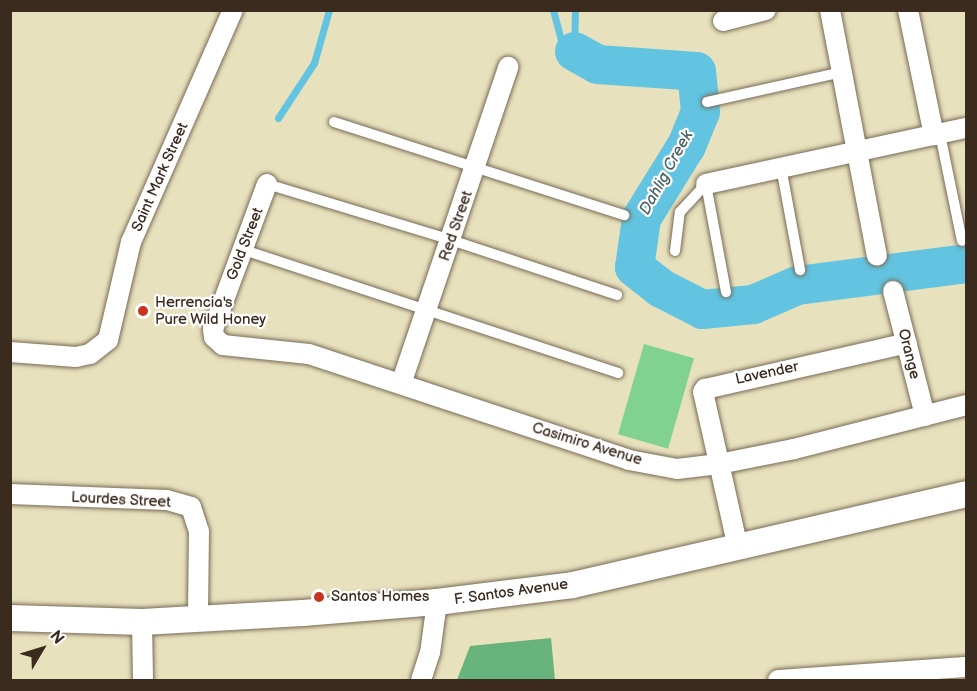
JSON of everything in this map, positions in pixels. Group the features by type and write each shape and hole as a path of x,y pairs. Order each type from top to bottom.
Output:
{"street":[{"path":"723,21 766,10"},
{"path":"830,10 877,256"},
{"path":"908,10 937,135"},
{"name":"Saint Mark Street","path":"10,352 76,357 90,354 108,340 131,242 226,13"},
{"name":"Red Street","path":"401,384 476,170 508,67"},
{"path":"706,184 966,128"},
{"name":"Gold Street","path":"214,337 213,329 267,184"},
{"name":"Orange","path":"893,291 925,416"},
{"name":"Casimiro Avenue","path":"214,337 223,345 309,354 629,460 677,469 794,450 966,405"},
{"name":"Lavender","path":"719,464 703,392 708,386 907,343"},
{"path":"719,464 738,548"},
{"name":"Lourdes Street","path":"10,494 167,500 191,507 199,531 198,618"},
{"name":"F. Santos Avenue","path":"10,618 142,622 437,602 573,585 966,494"},
{"path":"421,681 430,653 437,602"},
{"path":"142,622 143,681"},
{"path":"778,681 966,667"}],"lane":[{"path":"707,102 842,72"},
{"path":"334,122 476,170 624,215"},
{"path":"937,135 962,240"},
{"path":"781,167 800,270"},
{"path":"267,184 451,240 617,295"},
{"path":"675,250 680,212 706,184"},
{"path":"706,184 726,292"},
{"path":"244,250 618,373"}],"green space":[{"path":"644,344 694,358 668,449 618,434"},
{"path":"551,638 555,680 457,680 470,646"}],"waterway":[{"name":"Dahlig Creek","path":"278,118 314,63 329,10"},
{"name":"Dahlig Creek","path":"553,10 561,39 574,51"},
{"name":"Dahlig Creek","path":"574,51 575,10"},
{"name":"Dahlig Creek","path":"574,51 597,64 696,71 700,111 686,145 641,218 634,267 661,288 702,309 753,304 797,285 966,263"}],"place":[{"name":"Herrencia's Pure Wild Honey","path":"143,311"},
{"name":"Santos Homes","path":"319,597"}]}
